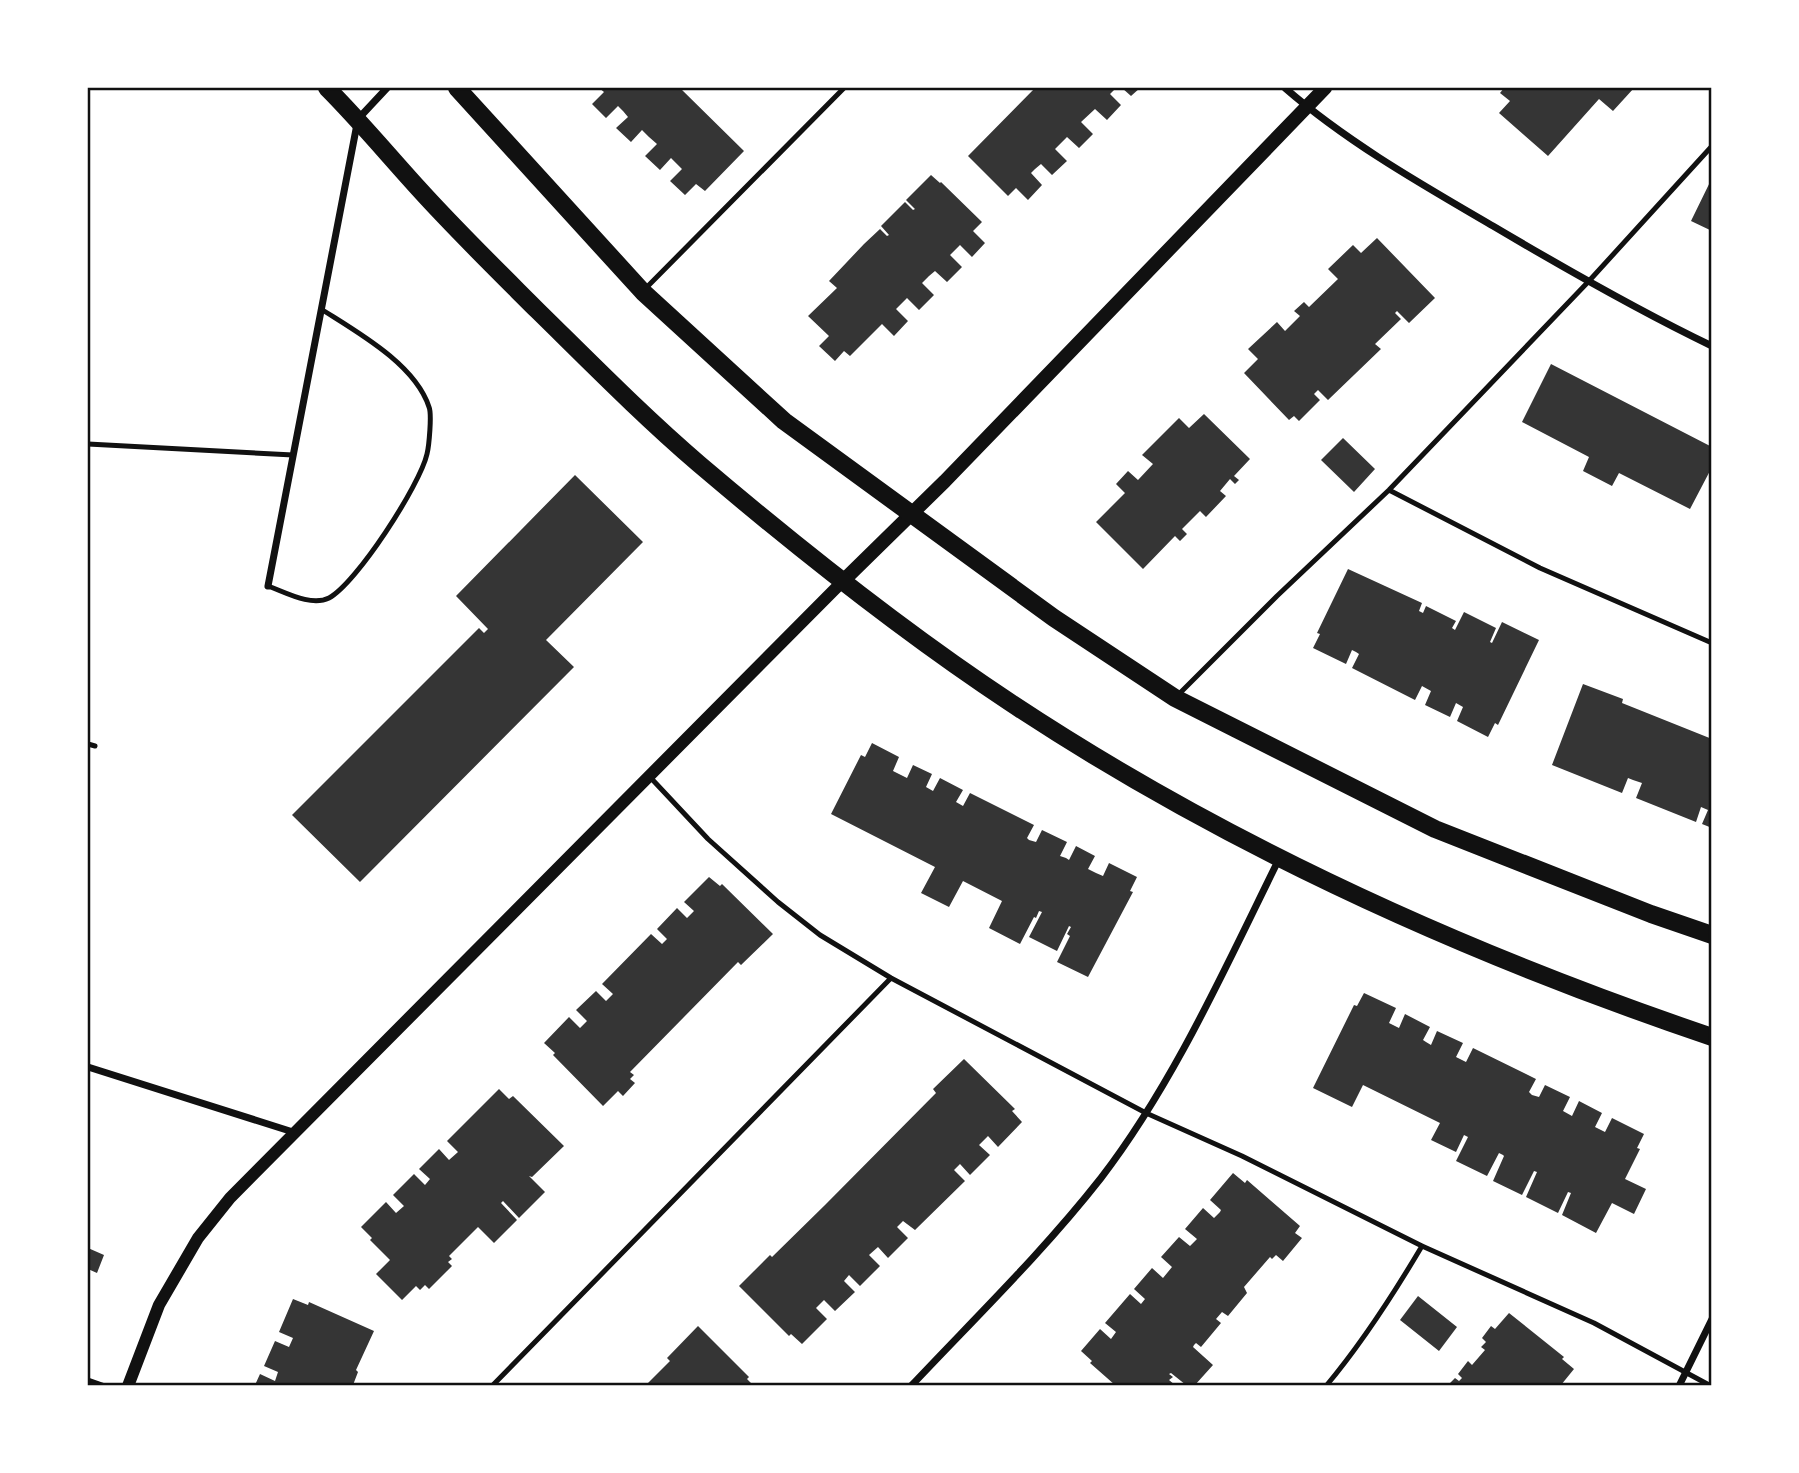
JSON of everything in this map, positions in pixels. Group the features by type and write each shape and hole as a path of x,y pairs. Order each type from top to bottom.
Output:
{"main road":[{"path":"327,88 420,190 609,382 698,464 842,582 967,672 1053,730 1179,804 1279,858 1490,954 1586,993 1712,1037"},
{"path":"457,88 643,292 783,421 1054,618 1175,698 1435,829 1651,914 1712,935"},
{"path":"842,582 911,515 1325,88"}],"street":[{"path":"268,586 358,119 387,88"},
{"path":"1284,88 1307,107 1411,178 1589,281 1712,346"},
{"path":"128,1385 159,1304 198,1238 230,1198 842,582"},
{"path":"911,1385 1041,1249 1101,1178 1146,1113 1279,858"},
{"path":"88,1067 293,1132"},
{"path":"1679,1385 1712,1319"}],"lane":[{"path":"643,292 844,88"},
{"path":"1175,698 1389,490 1589,281 1712,146"},
{"path":"268,586 306,600 328,599 349,579 392,526 427,456 430,408 409,373 375,343 321,309"},
{"path":"88,444 293,455"},
{"path":"1389,490 1540,568 1712,643"},
{"path":"88,744 95,746"},
{"path":"649,776 708,839 778,902 820,935 891,978 1146,1113 1242,1156 1422,1246 1594,1324 1711,1385"},
{"path":"492,1385 891,978"},
{"path":"1326,1385 1355,1352 1422,1246"},
{"path":"88,1380 105,1385"}],"building":[{"path":"599,88 680,88 744,151 705,191 696,184 685,195 670,181 682,169 671,158 660,170 645,156 657,144 642,130 631,142 616,128 628,117 618,106 606,118 592,104 604,92"},
{"path":"1035,88 1116,88 1110,94 1121,105 1107,120 1095,109 1081,122 1093,134 1079,148 1067,137 1055,149 1067,161 1052,175 1041,164 1031,173 1042,185 1028,200 1016,188 1008,196 968,156"},
{"path":"1122,88 1140,88 1131,96"},
{"path":"1504,88 1634,88 1613,111 1599,99 1548,156 1499,113 1510,101 1500,93"},
{"path":"931,175 982,222 973,231 985,243 972,257 960,245 950,255 962,267 947,282 935,271 922,283 934,295 919,310 907,298 896,309 908,321 894,336 882,324 850,356 844,351 835,361 819,346 829,336 808,316 837,288 829,281 864,244 880,229 889,235 881,226 905,202 915,209 906,200"},
{"path":"1712,178 1712,231 1691,221"},
{"path":"1377,238 1435,298 1409,323 1397,311 1395,313 1401,319 1375,344 1381,349 1328,400 1318,390 1314,394 1320,400 1299,421 1294,416 1289,420 1244,373 1258,359 1248,349 1277,322 1285,331 1300,316 1294,311 1304,302 1309,307 1338,279 1328,269 1353,245 1361,253"},
{"path":"1551,364 1712,447 1712,467 1690,509 1619,473 1612,486 1583,471 1589,457 1522,422"},
{"path":"1204,414 1250,459 1234,476 1239,480 1235,484 1230,479 1220,491 1226,496 1206,517 1200,511 1182,529 1187,534 1180,541 1175,536 1143,569 1096,522 1125,493 1116,484 1128,471 1138,480 1153,464 1142,455 1179,418 1189,428"},
{"path":"1343,438 1375,469 1354,492 1321,460"},
{"path":"575,475 643,542 546,640 574,667 360,882 292,815 479,628 484,633 488,629 456,596"},
{"path":"1348,569 1422,603 1419,611 1423,613 1426,606 1456,621 1452,628 1455,630 1464,612 1496,628 1490,642 1492,643 1502,622 1539,640 1498,725 1495,723 1488,737 1457,721 1463,707 1456,703 1450,717 1425,705 1431,691 1422,686 1415,700 1352,668 1359,654 1356,652 1352,650 1346,664 1313,648 1320,634 1317,633"},
{"path":"1583,684 1623,699 1622,703 1712,739 1712,828 1702,824 1708,810 1701,807 1696,822 1636,798 1642,783 1628,778 1622,793 1552,765"},
{"path":"872,743 899,757 893,771 907,778 913,765 932,774 926,787 933,791 940,778 963,790 956,802 963,806 970,793 1034,825 1027,838 1029,840 1036,842 1042,830 1067,842 1060,856 1069,860 1076,846 1095,856 1088,869 1103,876 1109,863 1137,877 1130,891 1133,892 1088,977 1057,962 1070,936 1067,934 1071,927 1069,926 1057,951 1029,937 1042,912 1039,911 1020,944 989,928 1002,901 963,881 949,907 921,893 935,867 831,814 861,755 865,757"},
{"path":"709,877 720,886 722,884 773,934 741,965 738,962 630,1072 634,1075 630,1079 635,1083 623,1096 618,1091 603,1106 544,1043 569,1017 580,1028 587,1021 576,1010 596,991 606,1001 613,994 602,984 651,934 662,944 667,939 657,929 677,908 687,918 694,911 684,902"},
{"path":"1364,993 1396,1008 1389,1023 1399,1028 1405,1014 1430,1027 1423,1040 1431,1045 1437,1031 1463,1043 1456,1057 1466,1062 1473,1048 1536,1079 1529,1092 1532,1095 1539,1097 1545,1085 1570,1097 1563,1111 1572,1116 1579,1101 1602,1113 1595,1127 1605,1132 1612,1118 1644,1134 1637,1148 1640,1149 1625,1179 1646,1189 1634,1214 1612,1203 1596,1233 1562,1215 1571,1193 1568,1192 1558,1213 1526,1197 1537,1172 1534,1171 1522,1195 1493,1181 1503,1155 1499,1153 1487,1176 1456,1161 1468,1137 1464,1135 1456,1152 1431,1140 1440,1123 1363,1085 1352,1107 1313,1088 1354,1005 1357,1006"},
{"path":"964,1059 1015,1109 1012,1111 1022,1122 998,1147 988,1136 979,1145 990,1155 970,1175 960,1164 954,1170 965,1181 915,1230 903,1221 897,1227 908,1238 888,1258 878,1247 869,1255 880,1266 860,1286 849,1275 844,1281 855,1292 835,1311 824,1300 816,1308 827,1319 802,1344 791,1334 789,1336 739,1286 825,1205 936,1093 933,1089"},
{"path":"499,1089 509,1099 513,1096 564,1146 532,1177 529,1176 545,1192 519,1218 503,1201 501,1203 517,1220 494,1243 478,1227 449,1256 452,1259 448,1262 452,1266 429,1289 425,1285 420,1290 416,1286 402,1300 376,1274 390,1260 361,1227 386,1202 396,1213 404,1206 393,1195 414,1174 425,1185 430,1179 419,1169 439,1149 449,1160 458,1152 447,1141"},
{"path":"1233,1173 1245,1183 1247,1180 1300,1226 1295,1233 1302,1238 1283,1261 1276,1255 1272,1259 1270,1257 1244,1287 1247,1293 1228,1316 1222,1312 1216,1319 1221,1323 1201,1347 1196,1343 1194,1345 1193,1347 1213,1365 1195,1385 1186,1385 1171,1373 1169,1374 1173,1377 1169,1380 1175,1385 1115,1385 1090,1363 1092,1361 1081,1351 1100,1329 1111,1339 1116,1332 1105,1323 1130,1294 1141,1304 1145,1299 1134,1289 1152,1268 1163,1278 1172,1267 1161,1257 1179,1237 1190,1246 1197,1239 1185,1229 1203,1208 1214,1218 1220,1212 1210,1200"},
{"path":"88,1248 104,1255 97,1273 88,1269"},
{"path":"1418,1296 1457,1327 1439,1351 1400,1320"},
{"path":"293,1299 308,1305 309,1302 374,1331 356,1370 358,1372 353,1385 255,1385 260,1374 275,1381 278,1372 264,1366 275,1341 289,1347 293,1338 279,1332"},
{"path":"1509,1313 1564,1357 1562,1359 1574,1369 1561,1385 1448,1385 1455,1378 1459,1381 1462,1378 1458,1374 1468,1361 1472,1365 1485,1350 1481,1347 1486,1342 1482,1338 1491,1326 1495,1329"},
{"path":"698,1326 749,1377 747,1379 753,1385 646,1385 670,1361 667,1358"}]}
